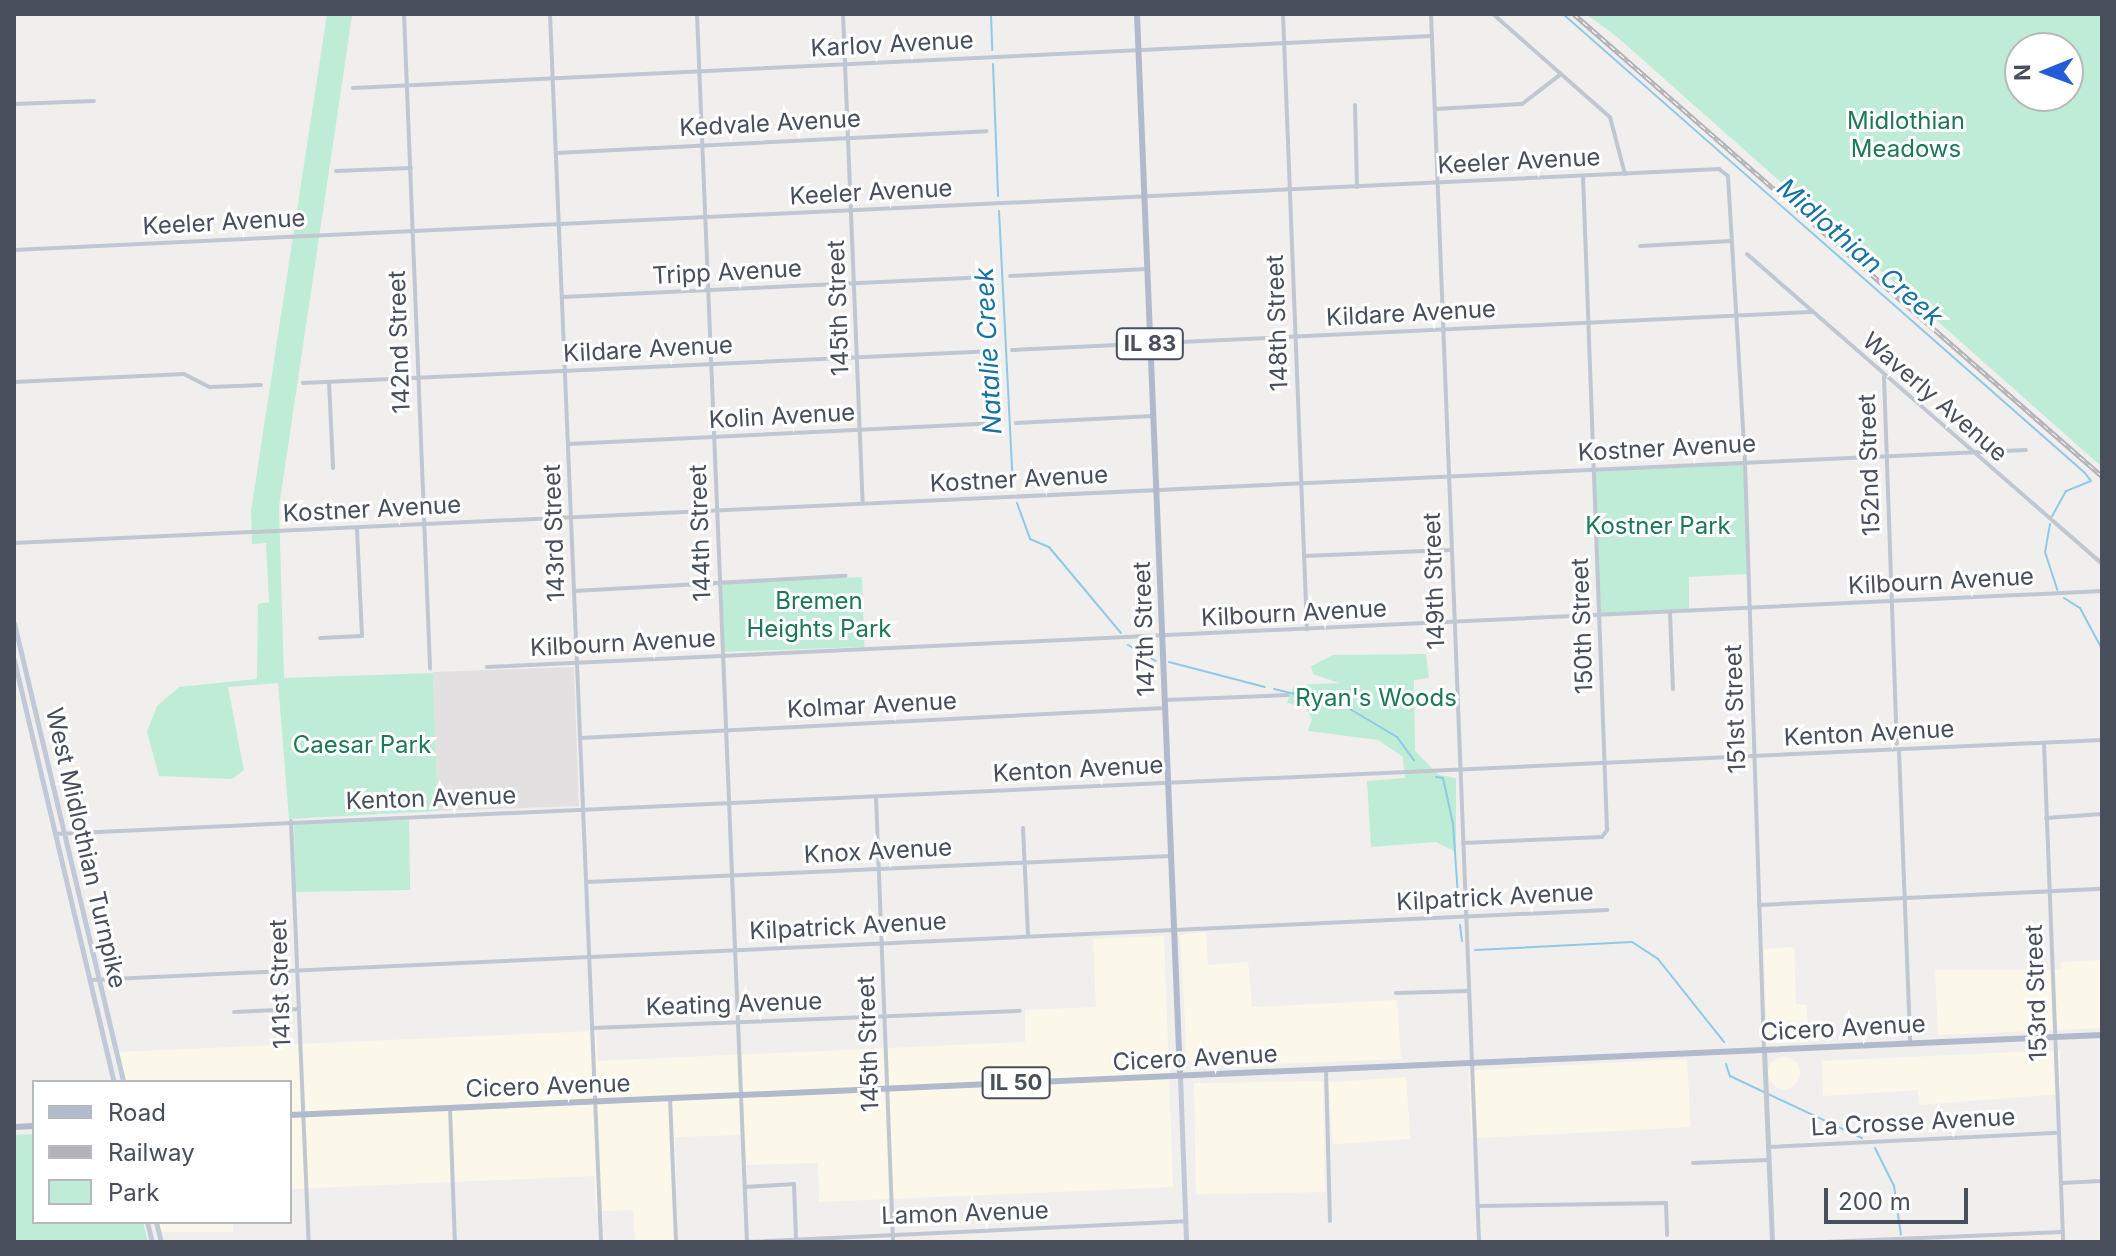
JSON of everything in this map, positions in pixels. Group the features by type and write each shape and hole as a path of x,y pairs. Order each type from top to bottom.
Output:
{"main road":[{"name":"147th Street","path":"1137,14 1186,1242"},
{"name":"West Midlothian Turnpike","path":"14,623 123,1080"},
{"name":"West Midlothian Turnpike","path":"14,660 114,1080"},
{"name":"Cicero Avenue","path":"292,1115 2102,1035"}],"street":[{"name":"142nd Street","path":"404,14 430,668"},
{"name":"143rd Street","path":"550,14 601,1242"},
{"name":"144th Street","path":"697,14 747,1242"},
{"name":"145th Street","path":"843,14 864,504"},
{"name":"148th Street","path":"1283,14 1307,630"},
{"name":"149th Street","path":"1431,14 1479,1242"},
{"path":"1493,14 1616,125 1625,174"},
{"name":"Karlov Avenue","path":"353,88 1432,36"},
{"path":"1435,109 1522,104 1561,73"},
{"path":"14,104 94,101"},
{"path":"1355,105 1357,187"},
{"name":"Kedvale Avenue","path":"556,153 986,131"},
{"path":"336,171 411,168"},
{"name":"Keeler Avenue","path":"14,250 1719,169 1728,176"},
{"name":"150th Street","path":"1463,843 1606,835 1583,176"},
{"name":"151st Street","path":"1728,176 1745,462 1772,1242"},
{"path":"1640,246 1731,241"},
{"name":"Waverly Avenue","path":"1747,254 1884,377 2102,564"},
{"path":"1010,276 1147,269"},
{"name":"Tripp Avenue","path":"562,297 989,277"},
{"name":"Kildare Avenue","path":"1012,350 1811,312"},
{"name":"Kildare Avenue","path":"303,383 994,351"},
{"path":"14,382 184,374 210,387 261,385"},
{"name":"152nd Street","path":"1884,377 1910,1043"},
{"path":"329,382 333,468"},
{"path":"1016,423 1153,416"},
{"name":"Kolin Avenue","path":"568,444 998,423"},
{"name":"Kostner Avenue","path":"14,543 2026,450"},
{"path":"320,638 362,636 357,528"},
{"path":"1304,556 1450,550"},
{"path":"574,591 846,576"},
{"name":"Kilbourn Avenue","path":"487,667 2102,591"},
{"path":"1670,612 1673,689"},
{"name":"Kolmar Avenue","path":"580,738 1288,695"},
{"name":"Kenton Avenue","path":"55,834 2102,740"},
{"name":"153rd Street","path":"2044,743 2063,1242"},
{"name":"145th Street","path":"876,796 893,1242"},
{"path":"2046,818 2102,814"},
{"name":"141st Street","path":"291,821 309,1242"},
{"path":"1023,828 1028,936"},
{"name":"Knox Avenue","path":"587,882 1171,856"},
{"path":"1759,905 2102,889"},
{"name":"Kilpatrick Avenue","path":"90,980 1607,910"},
{"path":"1396,993 1469,991"},
{"path":"234,1012 299,1009"},
{"name":"Keating Avenue","path":"593,1028 1020,1011"},
{"path":"1326,1070 1330,1221"},
{"path":"670,1098 676,1242"},
{"path":"450,1108 455,1242"},
{"name":"La Crosse Avenue","path":"1768,1147 2059,1133"},
{"path":"1693,1163 1768,1160"},
{"path":"2061,1183 2102,1181"},
{"path":"745,1187 794,1184 796,1239"},
{"path":"1478,1206 1666,1203 1667,1235"},
{"name":"Lamon Avenue","path":"747,1242 1185,1221"},
{"path":"1825,1242 2063,1232"}],"shaded area":[{"path":"574,667 579,806 438,811 433,672"},
{"path":"1206,932 1208,965 1248,962 1252,1007 1397,1000 1401,1059 1196,1067 1187,1059 1180,935"},
{"path":"1164,936 1173,1187 819,1202 818,1163 746,1165 744,1135 675,1137 678,1242 635,1242 633,1210 596,1211 594,1176 292,1189 292,1080 125,1080 118,1052 596,1031 598,1061 1025,1042 1025,1010 1096,1007 1093,939"},
{"path":"1794,947 1796,1004 1807,1005 1808,1042 1767,1043 1764,949"},
{"path":"2102,960 2102,1028 1938,1035 1935,970 2061,970 2061,962"},
{"path":"2060,1050 2060,1094 1919,1105 1918,1090 1823,1096 1822,1061"},
{"path":"1784,1057 1795,1062 1800,1073 1795,1084 1784,1089 1773,1084 1768,1073 1773,1062"},
{"path":"1687,1059 1691,1127 1472,1138 1468,1070"},
{"path":"1406,1077 1410,1139 1333,1144 1328,1082"},
{"path":"1323,1081 1325,1192 1196,1194 1194,1083"},
{"path":"160,1224 233,1224 233,1232 160,1232"}],"green space":[{"name":"Caesar Park","path":"327,14 378,14 352,16 279,507 284,678 433,673 438,811 289,819 278,683 228,687 244,770 232,779 159,776 147,732 157,706 179,687 257,679 258,604 269,602 266,543 252,544 251,511"},
{"name":"Midlothian Meadows","path":"1586,14 2102,14 2102,467 1616,36"},
{"name":"Kostner Park","path":"1745,462 1748,574 1689,577 1689,611 1600,616 1595,469"},
{"name":"Bremen Heights Park","path":"862,577 864,647 725,652 722,582"},
{"name":"Ryan's Woods","path":"1426,654 1429,678 1414,680 1415,751 1439,775 1456,778 1456,852 1436,842 1371,847 1367,781 1405,778 1403,757 1378,740 1308,731 1312,719 1305,707 1287,703 1294,685 1339,683 1313,674 1311,666 1333,655"},
{"path":"409,820 410,890 295,892 294,822"},
{"path":"32,1134 32,1224 144,1224 148,1242 14,1242 14,1135"}],"waterway":[{"name":"Natalie Creek","path":"991,14 992,50"},
{"name":"Midlothian Creek","path":"1563,14 2084,472 2091,481 2066,491 2052,516"},
{"name":"Natalie Creek","path":"993,64 998,196"},
{"name":"Natalie Creek","path":"999,211 1013,489"},
{"name":"Natalie Creek","path":"1017,503 1030,539 1049,547 1121,633"},
{"name":"Midlothian Creek","path":"2050,524 2045,552 2057,590"},
{"name":"Midlothian Creek","path":"2064,598 2080,608 2102,649"},
{"name":"Natalie Creek","path":"1128,645 1156,661"},
{"name":"Natalie Creek","path":"1169,662 1265,687"},
{"name":"Natalie Creek","path":"1274,689 1345,706 1397,737 1414,760"},
{"name":"Natalie Creek","path":"1436,777 1443,778 1453,824 1459,909"},
{"name":"Natalie Creek","path":"1460,925 1462,941"},
{"name":"Natalie Creek","path":"1475,950 1632,942 1658,959 1724,1042"},
{"name":"Natalie Creek","path":"1726,1064 1730,1076 1862,1138"},
{"name":"Natalie Creek","path":"1875,1148 1894,1186 1901,1235"}],"railway":[{"path":"1574,14 2102,476"}]}
